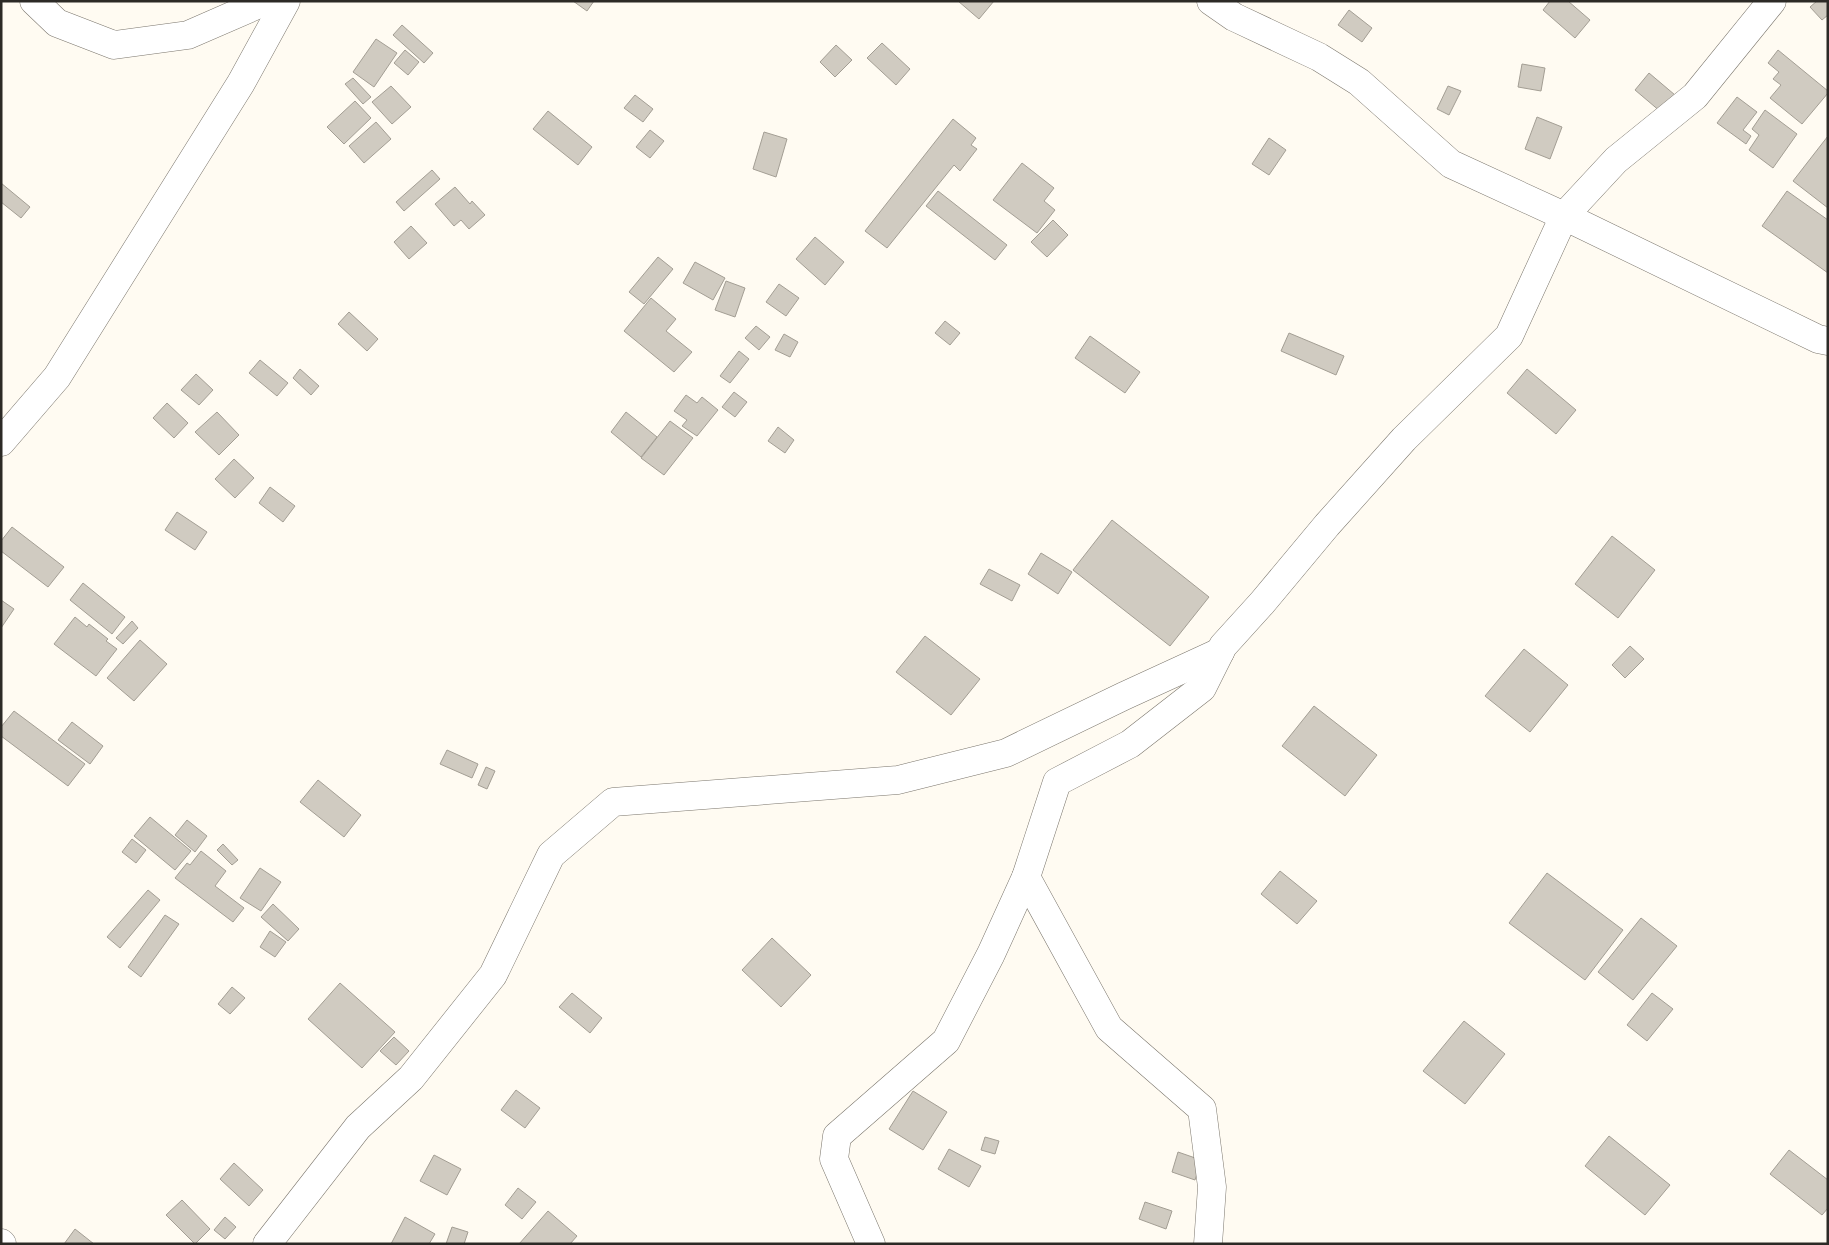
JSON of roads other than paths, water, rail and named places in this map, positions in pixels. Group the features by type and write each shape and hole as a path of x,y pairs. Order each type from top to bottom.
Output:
{"street":[{"path":"34,1 56,23 114,45 188,35 266,1"},
{"path":"1,442 57,377 241,83 286,1"},
{"path":"1211,1 1234,17 1319,57 1358,82 1452,164 1818,339 1828,341"},
{"path":"871,1244 834,1159 837,1136 946,1041 991,954 1026,877 1057,782 1130,744 1202,688 1223,646 1262,603 1327,525 1404,439 1509,336 1564,216 1616,160 1695,96 1772,1"},
{"path":"266,1244 358,1127 411,1078 493,975 551,854 613,802 898,780 997,756 1220,652"},
{"path":"1026,877 1109,1028 1202,1109 1212,1187 1208,1244"}]}
